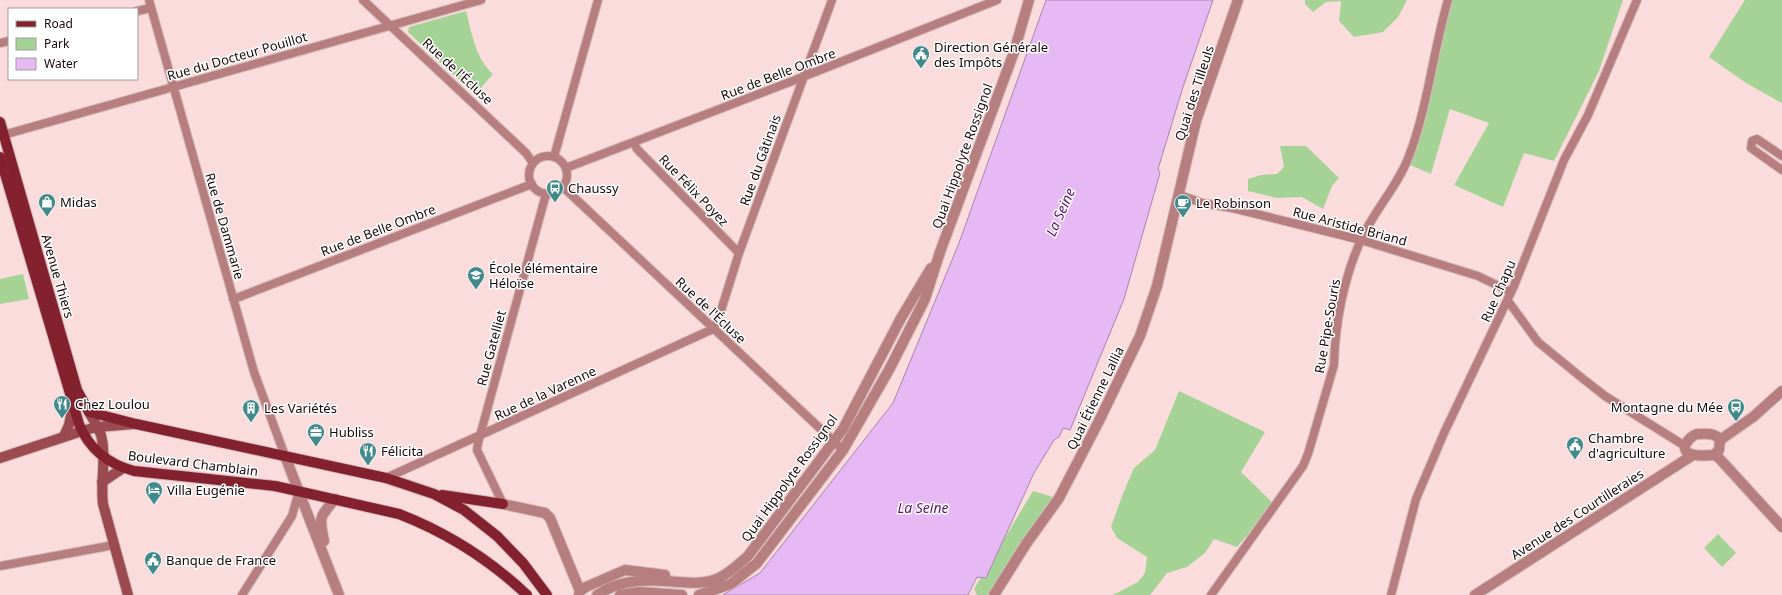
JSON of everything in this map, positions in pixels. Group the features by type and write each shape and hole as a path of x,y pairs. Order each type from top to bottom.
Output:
{"main road":[{"name":"Avenue Thiers","path":"0,122 2,135 77,390 89,412"},
{"name":"Avenue Thiers","path":"0,157 73,405 82,431 91,445"},
{"path":"64,436 69,425 73,405"},
{"name":"Boulevard Chamblain","path":"89,412 136,424 386,478 434,494"},
{"path":"89,412 98,427 103,443 103,504 128,595"},
{"path":"0,458 82,431 98,427 136,424"},
{"name":"Boulevard Chamblain","path":"91,445 103,458 134,472 275,486 399,514 448,536 493,565 527,595"},
{"path":"102,482 123,468"},
{"path":"434,494 503,504"},
{"path":"434,494 464,510 497,536 523,563 546,595"}],"street":[{"name":"Rue de l'Écluse","path":"363,0 526,153 533,163"},
{"name":"Rue du Docteur Pouillot","path":"2,135 481,0"},
{"path":"554,157 598,0"},
{"name":"Rue du Gâtinais","path":"713,329 719,317 739,253 832,0"},
{"name":"Rue de Belle Ombre","path":"566,168 804,77 997,0"},
{"name":"Quai Hippolyte Rossignol","path":"699,595 731,584 757,563 842,450 890,368 925,299 940,252 1012,60 1032,0"},
{"name":"Quai des Tilleuls","path":"1180,195 1196,121 1238,0"},
{"name":"Rue Pipe-Souris","path":"1211,595 1303,466 1334,365 1334,351 1342,300 1349,270 1361,240 1403,170 1409,156 1448,0"},
{"name":"Rue Chapu","path":"1391,595 1416,499 1444,433 1508,301 1564,160 1588,115 1637,0"},
{"path":"138,10 150,4"},
{"name":"Rue de Dammarie","path":"150,4 254,372 285,456"},
{"path":"1782,156 1757,139 1752,141 1751,148 1782,170"},
{"name":"Rue Félix Poyez","path":"634,143 637,150 739,253"},
{"path":"543,156 554,157 560,159 566,168 567,178 563,187 552,193 546,194 535,188 532,184 529,173 533,163 543,156"},
{"name":"Rue de Belle Ombre","path":"233,298 239,298 532,184"},
{"name":"Rue de l'Écluse","path":"563,187 842,450"},
{"name":"Rue Gatelliet","path":"503,504 477,450 546,194"},
{"name":"Rue Aristide Briand","path":"1180,195 1202,203 1232,208 1349,236 1478,276 1511,292"},
{"name":"Quai Étienne Lallia","path":"994,595 1026,544 1059,498 1099,421 1140,336 1157,286 1180,195"},
{"name":"Quai Hippolyte Rossignol","path":"597,595 606,589 622,583 643,580 701,583 718,578 736,567 748,556 843,430 901,318 940,252"},
{"path":"1508,301 1538,342 1605,396 1685,446 1688,453 1693,455 1714,455 1718,457 1782,527"},
{"name":"Rue de la Varenne","path":"386,478 713,329"},
{"path":"1720,440 1757,414 1782,391"},
{"path":"1685,446 1687,440 1697,434 1712,434 1718,436 1720,440 1719,450 1714,455"},
{"name":"Avenue des Courtilleraies","path":"1475,595 1489,591 1693,455"},
{"path":"285,456 339,595"},
{"path":"242,595 292,516 299,491"},
{"path":"335,499 322,514 320,521 324,543 344,595"},
{"path":"503,504 545,513 550,518 579,593 586,587 625,570 691,577 709,575 736,567"},
{"path":"0,566 114,545"},
{"path":"622,594 639,592 682,595"}],"green space":[{"path":"1305,0 1407,0 1398,17 1383,32 1354,37 1339,21 1341,1 1326,2 1313,12 1305,4"},
{"path":"1453,0 1623,0 1599,71 1554,161 1524,153 1503,207 1454,185 1489,123 1450,109 1431,174 1410,165 1442,34"},
{"path":"1745,0 1782,0 1782,103 1746,83 1709,57"},
{"path":"466,11 478,53 487,68 493,74 475,95 408,32 409,27"},
{"path":"1280,146 1306,146 1339,178 1332,186 1323,209 1302,197 1277,198 1248,191 1248,179 1261,175 1277,174 1284,167"},
{"path":"23,274 29,299 0,304 0,279"},
{"path":"1179,391 1265,432 1241,472 1274,504 1237,547 1214,539 1205,553 1187,567 1167,573 1150,595 1113,595 1138,582 1145,573 1147,557 1117,538 1111,527 1134,468 1155,450"},
{"path":"1033,491 1053,497 991,595 977,595 974,589"},
{"path":"1718,534 1736,553 1722,567 1704,548"}],"water":[{"name":"La Seine","path":"1046,0 1213,0 1183,87 1158,169 1160,173 1124,299 1070,430 1063,428 1059,437 1054,440 1034,473 986,578 977,577 968,595 723,595 760,573 893,403 959,243"}],"place":[{"name":"Direction Générale des Impôts","path":"921,69"},
{"name":"Chaussy","path":"555,203"},
{"name":"Midas","path":"47,217"},
{"name":"Le Robinson","path":"1183,218"},
{"name":"École élémentaire Héloïse","path":"476,290"},
{"name":"Chez Loulou","path":"62,419"},
{"name":"Montagne du Mée","path":"1736,422"},
{"name":"Les Variétés","path":"251,423"},
{"name":"Hubliss","path":"316,447"},
{"name":"Chambre d'agriculture","path":"1575,460"},
{"name":"Félicita","path":"368,466"},
{"name":"Villa Eugénie","path":"154,505"},
{"name":"Banque de France","path":"153,575"}]}
